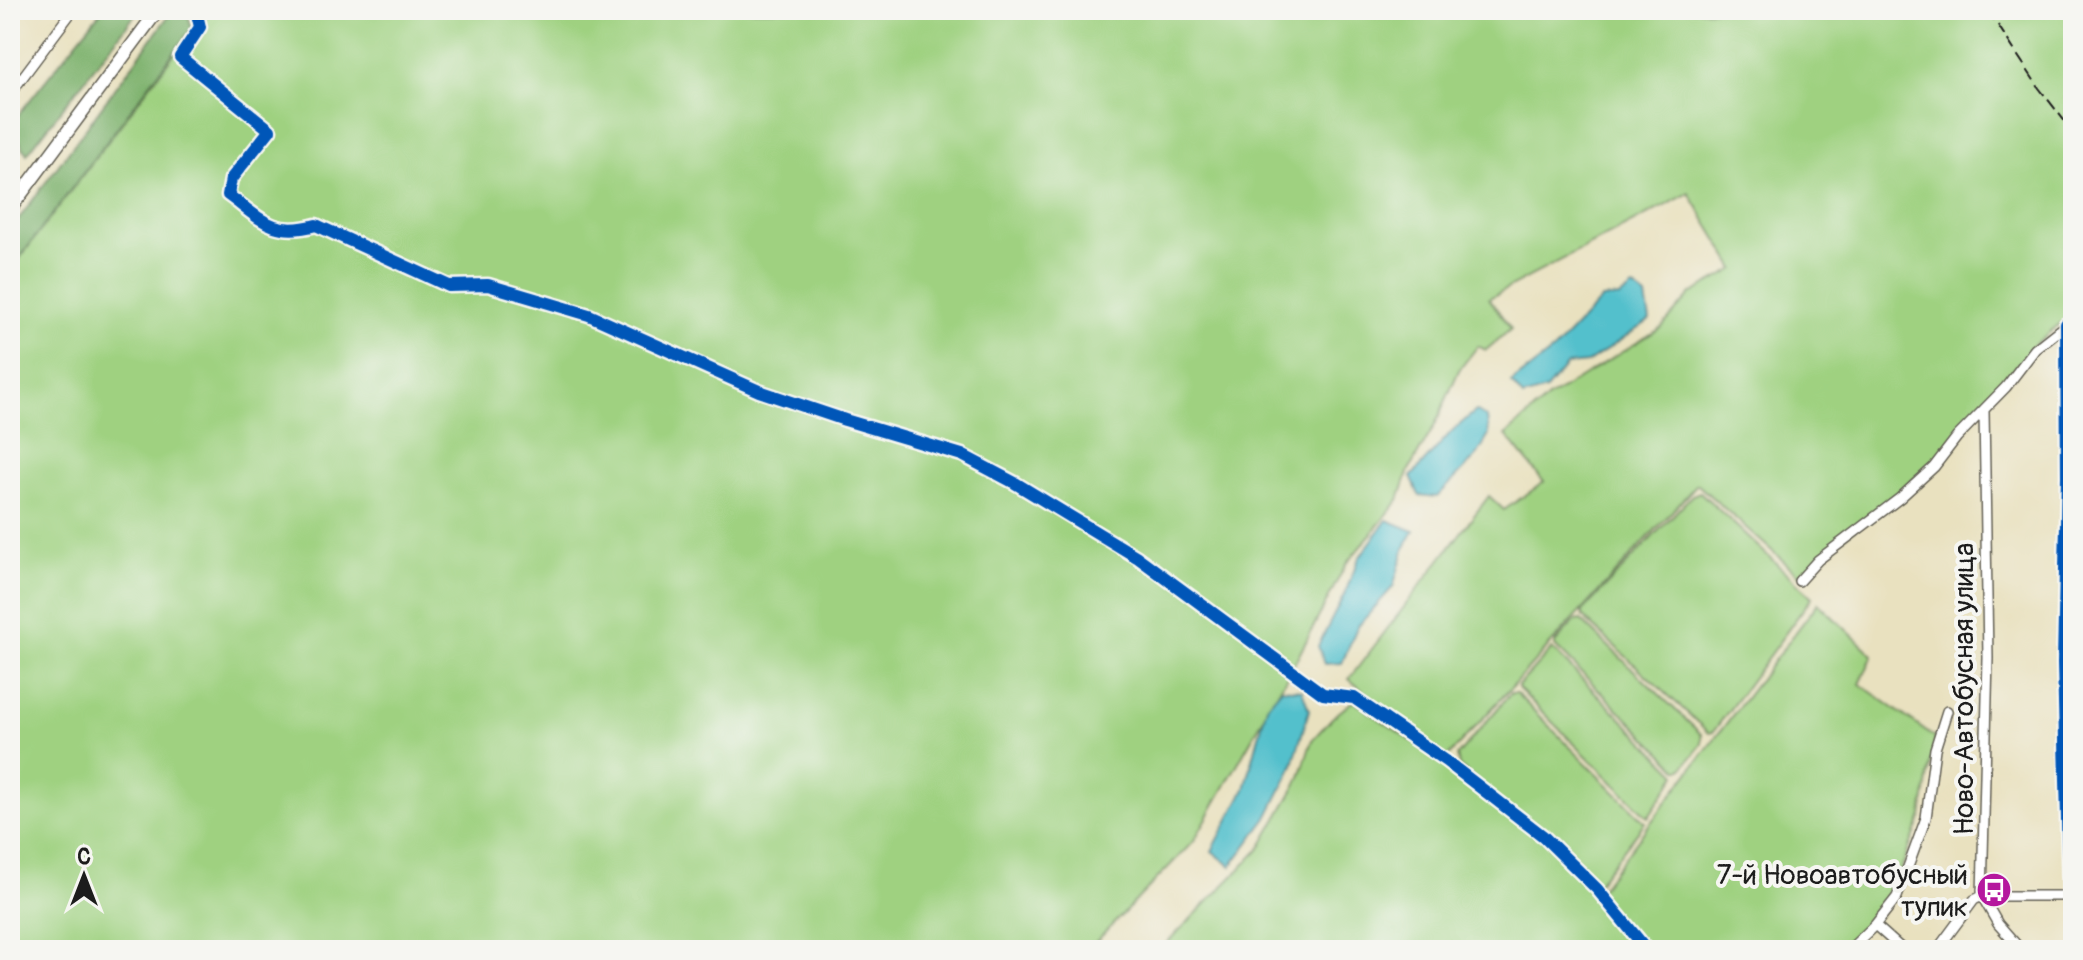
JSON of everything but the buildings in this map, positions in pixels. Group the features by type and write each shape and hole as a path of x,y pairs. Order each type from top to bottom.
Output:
{"main road":[{"path":"10,209 158,10"}],"street":[{"path":"10,94 73,10"},
{"path":"196,10 200,27 180,57 270,130 231,179 228,195 272,227 296,231 316,225 449,286 488,285 589,315 759,391 976,462 1137,557 1323,694 1354,698 1445,760 1543,836 1597,889 1647,950"},
{"path":"1799,581 1818,560 1900,498 1934,467 2035,349 2069,322"},
{"path":"1937,950 1974,900 1982,896 2071,896 2063,663 2069,322"},
{"name":"Ново-Автобусная улица","path":"1982,896 1988,658 1984,411"},
{"path":"1849,950 1875,925 1897,897 1926,818 1935,749 1947,711"},
{"path":"1982,896 1998,924 2021,950"},
{"path":"1875,925 1903,950"}],"green space":[{"path":"102,10 139,10 27,154 10,125"},
{"path":"173,10 187,10 192,28 10,271 10,231"},
{"path":"211,10 2072,10 2073,313 2034,345 1932,464 1799,575 1697,484 1445,760 1349,679 1489,496 1504,510 1544,482 1506,435 1548,398 1662,327 1691,294 1735,269 1689,193 1489,298 1511,329 1486,350 1478,346 1459,370 1435,425 1409,470 1399,500 1346,564 1299,655 1194,841 1088,950 10,950 10,271 174,54"},
{"path":"1700,492 1812,597 1713,732 1709,733 1582,616 1582,612 1692,495"},
{"path":"1818,603 1873,655 1860,684 1935,738 1922,816 1891,894 1844,950 1160,950 1259,850 1299,780 1312,740 1353,701 1447,765 1542,837 1597,893"},
{"path":"1581,620 1702,735 1702,744 1682,769 1678,769 1555,646 1575,621"},
{"path":"1552,649 1677,774 1648,817 1518,688"},
{"path":"1511,693 1516,693 1645,822 1597,884 1459,766 1457,756"}],"water":[{"path":"1633,287 1646,297 1650,320 1587,363 1567,365 1546,390 1523,397 1511,383 1554,350 1602,299 1620,297"},
{"path":"1476,411 1487,418 1489,435 1476,457 1437,497 1419,495 1411,477 1452,431"},
{"path":"1387,520 1414,531 1405,547 1393,587 1357,627 1342,663 1325,664 1318,646 1359,558"},
{"path":"1282,688 1302,690 1309,710 1292,768 1267,818 1231,866 1212,851 1245,789 1267,706"}],"railway":[{"path":"1988,10 2039,88 2073,132"}],"cycle path":[{"path":"196,10 200,27 180,57 270,130 231,179 228,195 268,224 289,229 316,225 449,286 488,285 589,315 759,391 962,455 1015,483 1137,557 1323,694 1354,698 1446,761 1543,836 1597,889 1647,950"},
{"path":"2066,324 2063,663 2069,896"}],"place":[{"name":"7-й Новоавтобусный тупик","path":"1994,890"}]}
